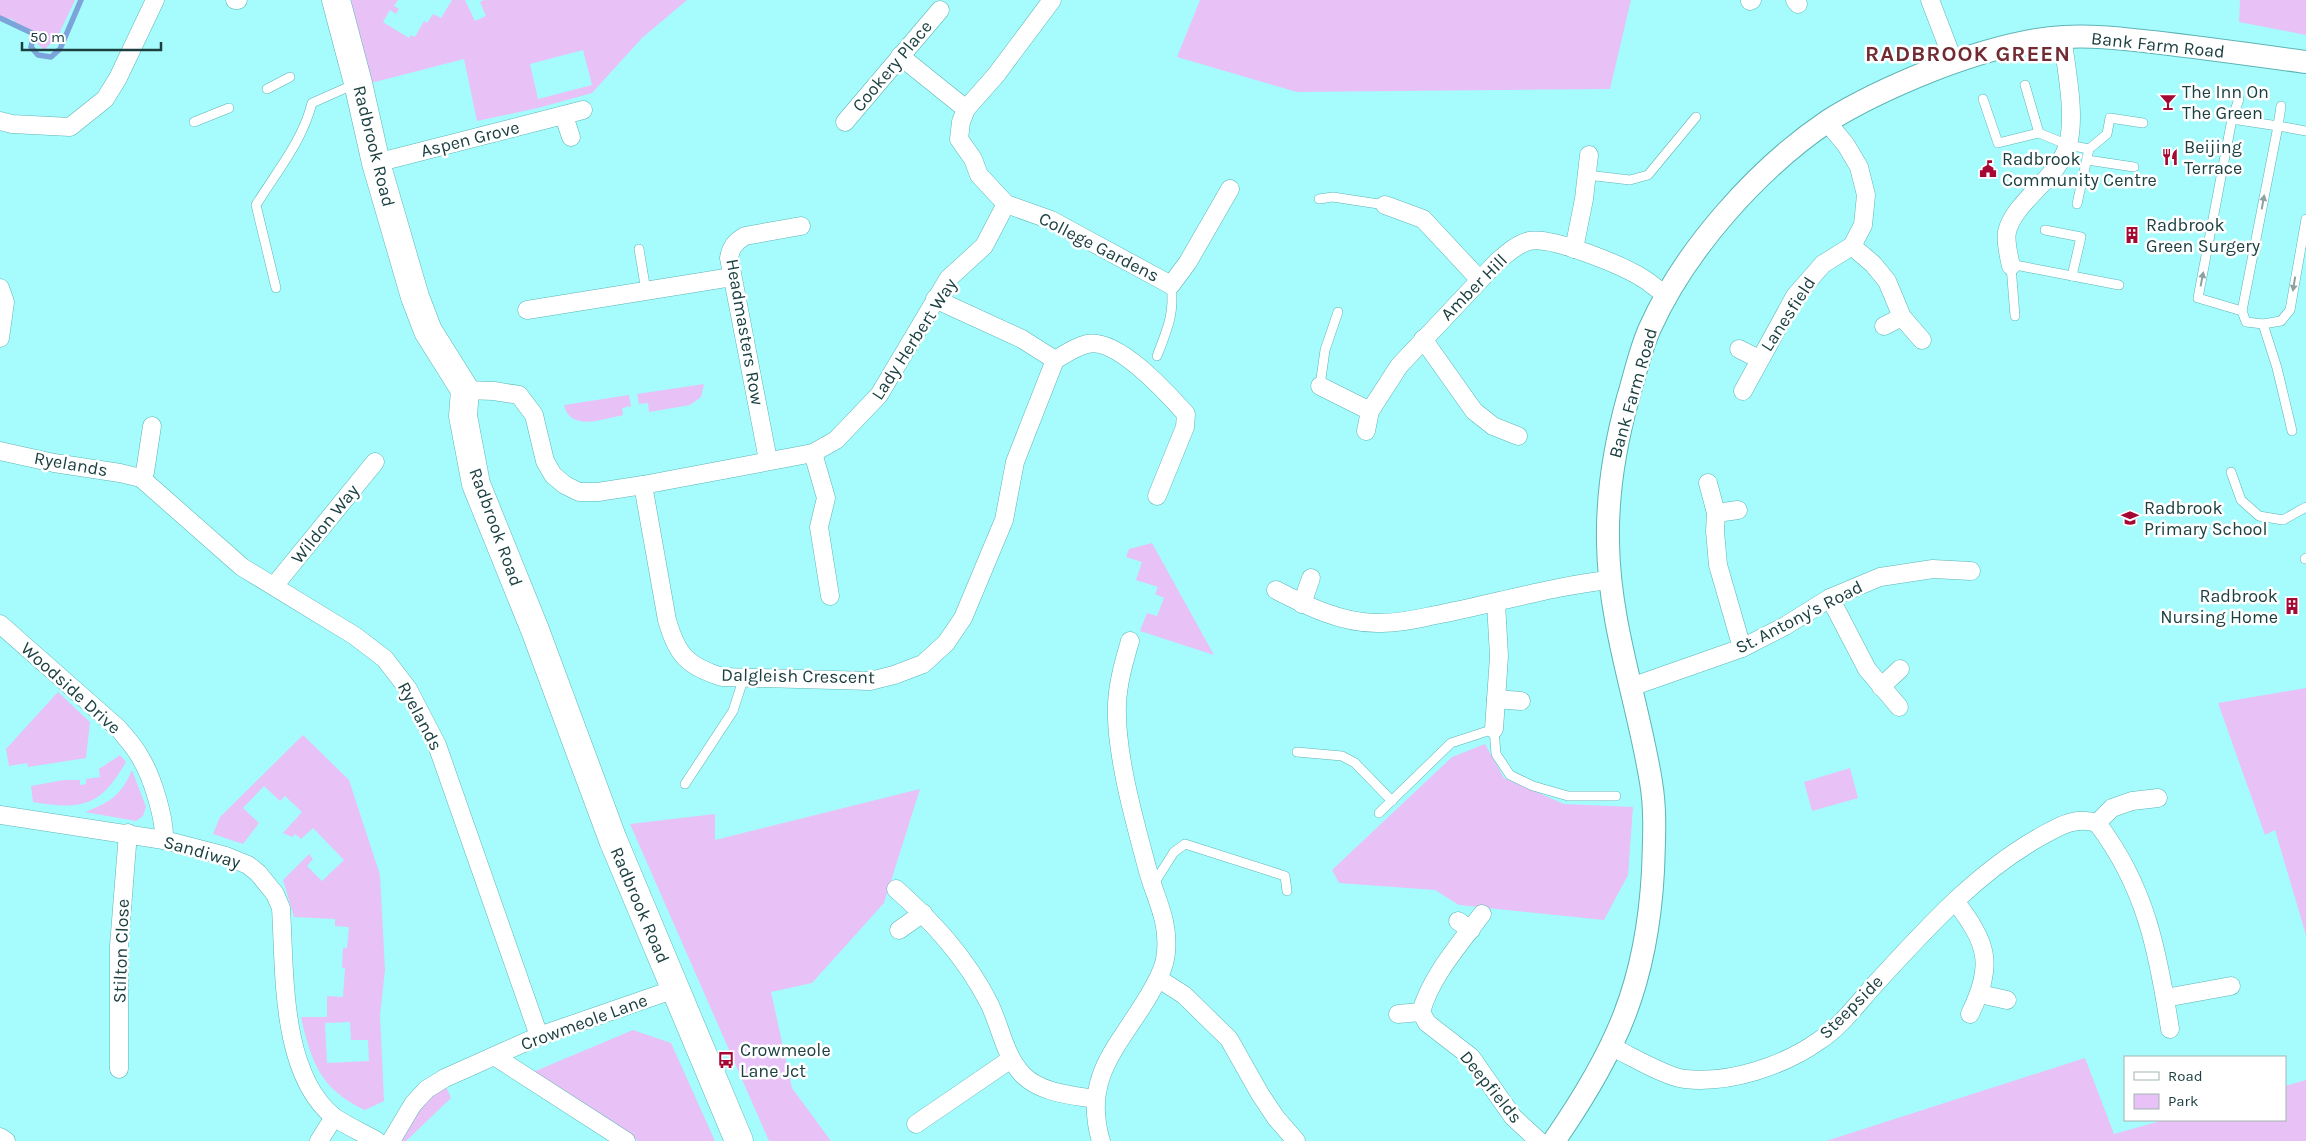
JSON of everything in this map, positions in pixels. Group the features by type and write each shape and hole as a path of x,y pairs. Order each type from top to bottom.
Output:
{"main road":[{"name":"Radbrook Road","path":"336,0 358,83 376,163 415,297 428,331 465,390 463,416 476,484 535,630 613,840 739,1141"}],"street":[{"path":"0,121 12,124 70,127 106,99 155,0"},
{"path":"1006,204 979,175 973,159 959,138 961,122 966,109 996,75 1052,0"},
{"path":"1930,0 1953,60 1952,63"},
{"name":"Cookery Place","path":"845,122 940,10"},
{"path":"2010,265 2007,232 2018,212 2054,170 2068,145 2071,120 2062,36"},
{"name":"Bank Farm Road","path":"1554,1141 1586,1095 1612,1047 1632,997 1644,953 1652,898 1655,816 1652,791 1631,687 1617,636 1609,580 1607,540 1613,461 1622,421 1648,332 1666,295 1691,256 1720,220 1775,164 1827,122 1878,93 1952,63 2008,46 2062,36 2120,38 2306,62"},
{"path":"900,56 966,109"},
{"name":"Aspen Grove","path":"376,163 583,110"},
{"path":"564,116 571,137"},
{"path":"1827,122 1846,145 1859,167 1866,195 1863,225 1852,246 1873,264 1888,281 1902,317 1922,340"},
{"path":"1574,249 1589,155"},
{"name":"College Gardens","path":"1006,204 1051,220 1171,285 1188,262 1230,189"},
{"name":"Lady Herbert Way","path":"465,390 494,391 519,395 534,415 545,461 553,475 565,485 579,492 598,492 643,485 768,460 814,453 836,440 879,395 898,367 935,298 948,279 984,246 1006,204"},
{"path":"1385,205 1423,219 1479,279"},
{"name":"Headmasters Row","path":"768,460 729,258 731,249 736,241 745,236 801,226"},
{"name":"Amber Hill","path":"1366,431 1370,410 1399,366 1479,279 1511,250 1529,241 1554,242 1574,249 1644,279 1666,295"},
{"name":"Lanesfield","path":"1743,391 1782,317 1809,278 1823,264 1852,246"},
{"path":"527,310 732,277"},
{"path":"0,288 6,302 0,338"},
{"path":"935,298 1022,339 1055,360 1088,344 1103,346 1124,355 1153,378 1186,414 1185,427 1158,496"},
{"path":"1884,326 1902,317"},
{"path":"1423,339 1474,411 1493,426 1518,436"},
{"name":"Lanesfield","path":"1739,349 1759,359"},
{"name":"Dalgleish Crescent","path":"643,485 667,620 673,640 685,659 701,670 722,676 870,681 894,675 923,664 946,643 963,618 1004,520 1015,462 1055,360"},
{"path":"1320,386 1370,410"},
{"path":"141,478 145,472 152,426"},
{"name":"Ryelands","path":"0,451 54,463 141,478 242,567 355,636 385,659 408,689 437,745 539,1036"},
{"path":"814,453 826,498 819,527 830,596"},
{"name":"Wildon Way","path":"274,586 375,462"},
{"path":"1708,483 1716,513 1715,531 1718,565 1742,648"},
{"path":"1716,513 1738,510"},
{"name":"St. Antony's Road","path":"1631,687 1742,648 1785,626 1830,598 1880,577 1933,569 1972,570"},
{"path":"1302,604 1311,578"},
{"path":"1276,590 1302,604 1328,614 1375,623 1396,622 1496,603 1581,583 1609,580"},
{"path":"1830,598 1867,669 1899,707"},
{"path":"1494,729 1499,656 1496,603"},
{"name":"Woodside Drive","path":"0,624 119,729 141,757 155,793 164,832 164,840"},
{"path":"1100,1141 1094,1120 1094,1099 1105,1065 1159,979 1166,954 1167,930 1161,903 1153,885 1135,819 1120,750 1119,682 1130,641"},
{"path":"1881,687 1900,669"},
{"path":"1496,699 1521,701"},
{"path":"2158,798 2132,801 2112,808 2098,823 2124,864 2150,924 2170,1029"},
{"name":"Sandiway","path":"0,815 164,840 206,850 248,865 258,873 275,894 281,908 286,989 301,1072 320,1103 334,1117 377,1141"},
{"name":"Steepside","path":"1612,1047 1683,1079 1719,1080 1771,1066 1820,1041 1841,1022 1917,939 1955,901 2004,860 2070,822 2085,819 2098,823"},
{"name":"Stilton Close","path":"119,1070 119,946 128,833"},
{"path":"896,889 948,939 968,966 990,1005 1010,1059 1024,1076 1044,1088 1094,1099"},
{"path":"1955,901 1973,925 1984,949 1985,974 1980,994 1970,1014"},
{"path":"899,930 923,913"},
{"path":"1398,1014 1422,1012 1426,997 1464,926 1482,914"},
{"path":"1159,979 1184,995 1229,1039 1260,1094 1276,1118 1296,1141"},
{"path":"2165,998 2231,986"},
{"name":"Crowmeole Lane","path":"391,1141 413,1104 427,1089 445,1078 539,1036 675,989"},
{"path":"1980,994 2006,1000"},
{"name":"Deepfields","path":"1422,1012 1427,1023 1471,1057 1513,1117 1539,1141"},
{"name":"Crowmeole Lane","path":"494,1056 626,1141"},
{"path":"916,1124 1010,1059"},
{"path":"319,1141 334,1117"},
{"path":"0,1137 6,1141"}],"lane":[{"path":"267,90 290,77"},
{"path":"276,288 256,205 299,140 307,122 312,103 358,83"},
{"path":"2024,85 2039,133"},
{"path":"1983,99 1998,142 2039,133 2068,145 2089,149"},
{"path":"2239,99 2232,119 2198,298 2242,311"},
{"path":"2281,106 2242,311 2246,322 2263,324 2282,321 2290,310 2306,219"},
{"path":"194,122 229,108"},
{"path":"1586,175 1630,180 1648,175 1696,117"},
{"path":"2077,204 2089,149 2107,134 2110,118 2143,123"},
{"path":"2232,119 2306,131"},
{"path":"2087,160 2134,167"},
{"path":"1319,199 1333,197 1385,205"},
{"path":"2045,230 2081,237 2072,276"},
{"path":"639,248 646,291"},
{"path":"2015,316 2010,265 2119,285"},
{"path":"1157,356 1172,318 1173,300 1171,285"},
{"path":"1320,386 1325,350 1338,312"},
{"path":"2263,324 2277,368 2292,431"},
{"path":"2231,472 2241,500 2259,516 2283,520 2306,507"},
{"path":"685,784 733,711 744,677"},
{"path":"1379,813 1451,743 1494,729 1496,754 1510,775 1533,786 1568,796 1616,796"},
{"path":"1297,752 1342,756 1355,763 1392,801"},
{"path":"1153,885 1174,852 1185,844 1284,876 1287,891"}],"green space":[{"path":"0,0 75,0 58,36 44,50 12,19 0,18"},
{"path":"351,0 398,0 394,6 399,9 396,14 390,10 383,22 409,38 411,35 415,37 424,21 427,23 433,14 441,18 452,0 465,0 475,21 486,16 480,2 484,0 687,0 642,38 592,93 538,108 477,121 464,59 371,83","holes":["583,50 592,85 538,99 530,64"]},
{"path":"1200,0 1631,0 1610,89 1297,92 1177,57"},
{"path":"2240,0 2306,0 2306,35 2239,22"},
{"path":"704,384 701,397 690,405 649,412 648,403 639,404 637,394"},
{"path":"629,395 631,406 622,408 623,415 597,421 588,422 573,419 567,413 564,405"},
{"path":"1152,543 1214,655 1140,631 1147,613 1157,616 1164,598 1155,594 1158,587 1136,580 1142,562 1126,557 1129,549"},
{"path":"2306,688 2306,935 2275,830 2265,835 2218,703"},
{"path":"58,692 90,722 86,758 28,767 27,763 9,766 6,749"},
{"path":"303,735 349,780 380,875 385,970 380,1015 384,1101 365,1110 350,1102 328,1084 314,1061 301,1017 327,1017 327,996 343,997 345,968 342,968 343,948 347,948 349,927 335,926 335,919 294,917 283,880 309,854 313,859 307,866 322,881 344,860 313,828 301,839 295,834 292,837 283,833 302,812 285,796 280,801 264,786 243,808 259,823 243,844 213,834 220,817","holes":["350,1022 351,1040 368,1040 369,1061 327,1063 325,1023"]},
{"path":"1485,744 1504,778 1564,804 1633,807 1628,875 1604,920 1459,905 1435,890 1339,883 1332,870 1452,757"},
{"path":"120,755 126,762 117,777 98,797 77,805 33,802 31,786 64,780 80,780 80,785 86,784 86,779 100,777 99,769"},
{"path":"1850,768 1858,798 1812,811 1804,782"},
{"path":"132,770 146,807 143,816 136,821 85,812 114,797 124,786"},
{"path":"920,789 884,903 812,983 771,992 792,1088 831,1141 769,1141 630,824 715,814 715,840"},
{"path":"633,1030 671,1043 715,1141 638,1141 533,1072"},
{"path":"2085,1058 2114,1134 2160,1121 2286,1121 2286,1086 2306,1080 2306,1141 1826,1141"},
{"path":"444,1082 451,1098 406,1141 395,1141 404,1125"}],"waterway":[{"path":"0,18 34,34 31,47 38,55 51,57 60,49 81,0"}],"place":[{"name":"The Inn On The Green","path":"2168,102"},
{"name":"Beijing Terrace","path":"2170,157"},
{"name":"Radbrook Community Centre","path":"1988,169"},
{"name":"Radbrook Green Surgery","path":"2132,235"},
{"name":"Radbrook Primary School","path":"2130,518"},
{"name":"Radbrook Nursing Home","path":"2292,606"},
{"name":"Crowmeole Lane Jct","path":"726,1060"}],"district":[{"name":"RADBROOK GREEN","path":"1968,54"}]}
